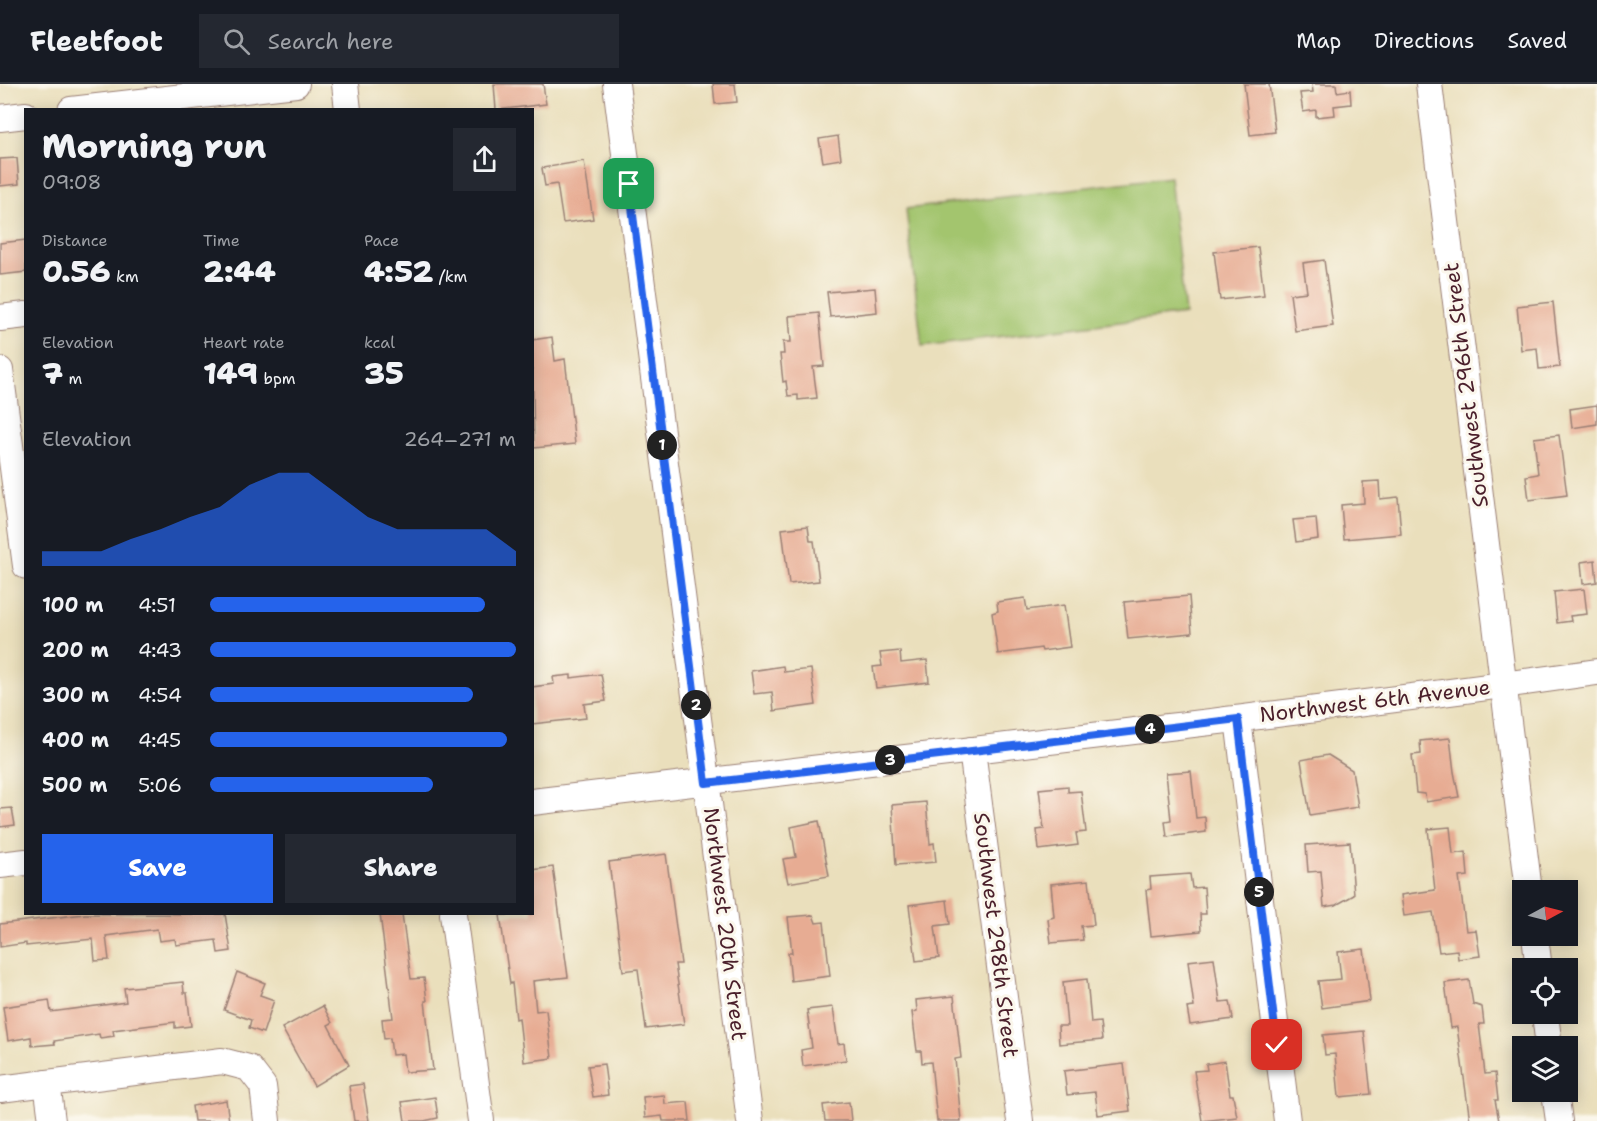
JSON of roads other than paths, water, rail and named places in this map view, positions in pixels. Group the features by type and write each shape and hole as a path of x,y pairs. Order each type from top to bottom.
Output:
{"street":[{"path":"88,108 296,84"},
{"path":"345,84 348,108"},
{"name":"Northwest 20th Street","path":"616,84 750,1121"},
{"name":"Southwest 296th Street","path":"1430,84 1528,880"},
{"path":"0,117 24,115"},
{"path":"0,318 24,315"},
{"path":"0,370 24,551"},
{"name":"Northwest 6th Avenue","path":"534,802 1238,719 1597,672"},
{"path":"1238,719 1287,1121"},
{"name":"Southwest 298th Street","path":"972,750 1020,1121"},
{"path":"0,865 24,862"},
{"path":"453,915 481,1121"},
{"path":"0,1089 222,1061 249,1068 263,1086 267,1121"},
{"path":"47,1083 52,1121"},
{"path":"1556,1102 1559,1121"}]}
